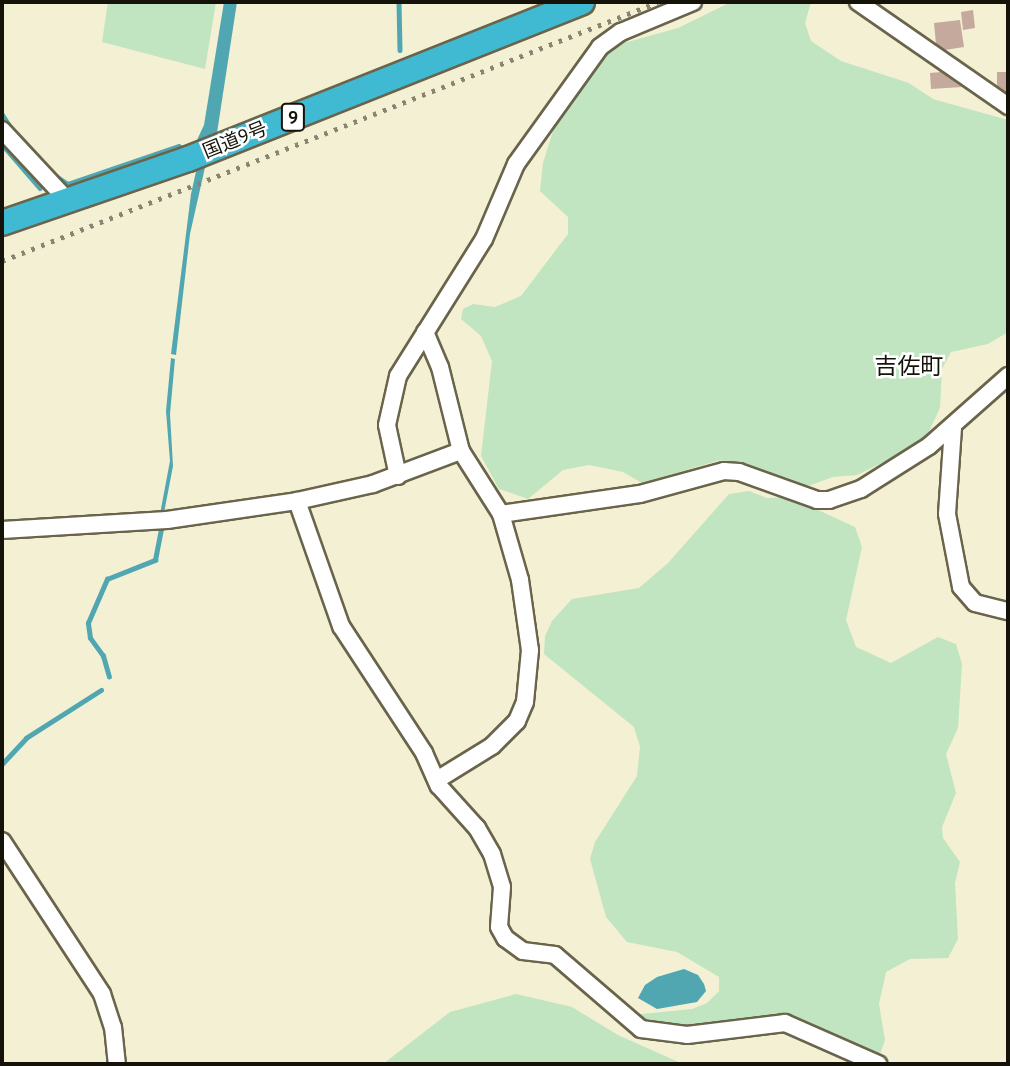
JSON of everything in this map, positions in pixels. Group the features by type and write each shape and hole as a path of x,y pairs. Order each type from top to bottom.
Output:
{"highway":[{"name":"国道9号","path":"2,223 71,203 582,2"}],"street":[{"path":"398,476 389,442 389,408 405,360 484,239 516,164 590,58 621,32 693,2"},
{"path":"858,2 1008,106"},
{"path":"2,130 71,203"},
{"path":"425,332 440,367 461,451 501,514 529,633 525,702 509,732 437,780"},
{"path":"501,514 640,494 724,471 739,472 817,500 829,500 860,489 953,428 1008,376"},
{"path":"953,428 947,514 961,587 975,603 1008,611"},
{"path":"2,530 167,520 297,500 398,476 461,451"},
{"path":"297,500 337,617 424,753 437,780 477,828 492,854 502,887 501,935 523,951 555,955 632,1023 654,1033 687,1035 785,1023 878,1064"},
{"path":"2,841 102,994 111,1016 117,1064"}],"green space":[{"path":"108,2 216,2 205,69 102,42"},
{"path":"731,2 811,2 805,23 811,41 841,61 909,83 933,99 1008,120 1008,332 988,344 951,352 942,369 940,408 924,442 857,475 833,477 805,487 720,460 642,483 623,472 589,465 563,470 528,499 499,489 481,456 492,361 481,336 461,319 463,309 473,304 495,307 521,296 568,234 568,217 540,191 543,163 558,115 592,67 613,46 678,28"},
{"path":"749,491 767,498 790,497 855,527 862,547 846,620 856,647 891,663 938,637 956,644 962,664 958,728 946,754 956,793 942,827 943,838 960,862 955,883 958,939 948,958 910,959 886,972 879,1004 885,1040 881,1052 869,1056 811,1027 652,1030 632,1015 692,1009 707,1003 719,991 719,977 677,952 627,942 606,917 590,859 595,842 637,776 640,747 634,727 544,654 545,636 552,621 572,599 639,588 668,563 729,494"},
{"path":"516,994 572,1007 618,1035 683,1064 383,1064 450,1012"}],"water":[{"path":"224,2 237,2 217,133 197,140 204,125"},
{"path":"206,163 190,234 176,355 171,354 191,194 197,167"},
{"path":"171,358 175,359 170,414 173,466 164,513 160,514 170,461 166,411"},
{"path":"684,969 698,975 704,984 706,991 697,1002 657,1009 638,998 645,985 657,977"}],"building":[{"path":"973,10 975,28 963,30 961,12"},
{"path":"960,20 964,47 945,50 936,44 934,23"},
{"path":"941,72 962,87 931,89 930,73"},
{"path":"997,72 1008,72 1008,93 997,86"}],"waterway":[{"path":"399,2 400,50"},
{"path":"2,114 12,130"},
{"path":"2,144 40,188"},
{"path":"53,174 68,184 179,146"},
{"path":"109,677 103,656 90,638 88,623 107,579 155,560 161,529"},
{"path":"2,764 26,738 101,690"}],"railway":[{"path":"2,261 658,2"}],"district":[{"name":"吉佐町","path":"909,366"}]}
